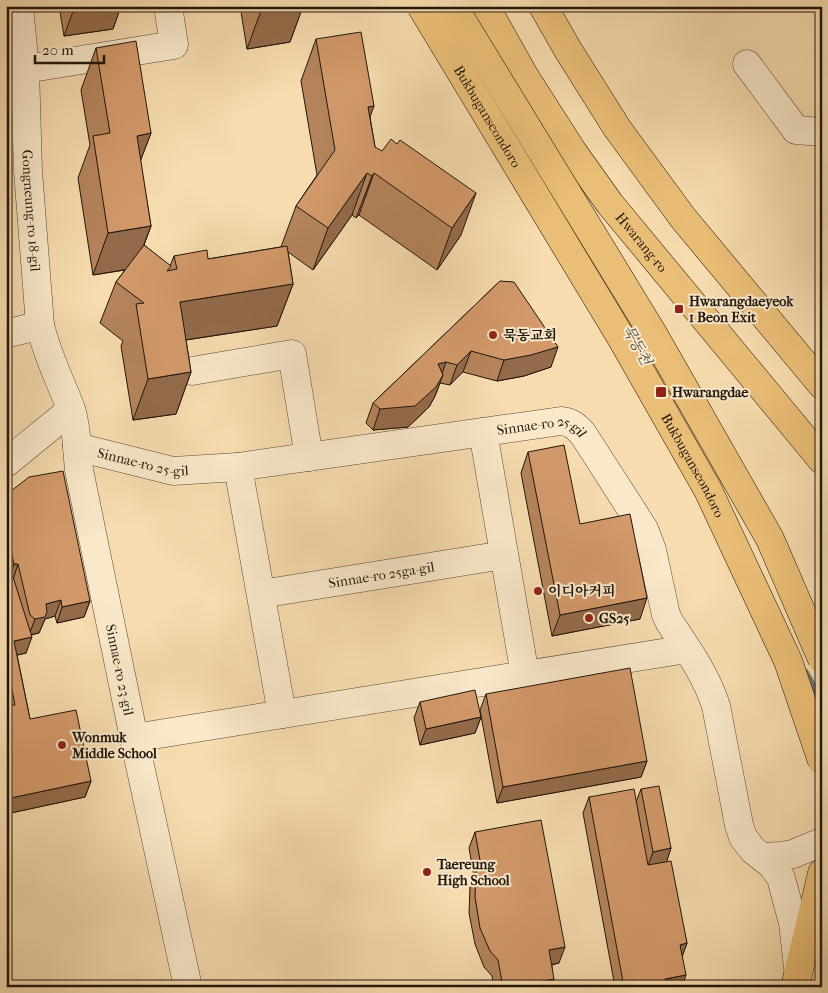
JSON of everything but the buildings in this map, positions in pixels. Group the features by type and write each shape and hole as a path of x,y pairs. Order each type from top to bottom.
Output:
{"main road":[{"name":"Bukbuganseondoro","path":"421,6 622,339 708,490 788,661 822,761"},
{"name":"Bukbuganseondoro","path":"453,6 652,332 765,530 822,659"},
{"name":"Hwarang-ro","path":"485,6 573,152 610,204 822,460"},
{"path":"543,6 568,50 618,128 683,218 822,385"},
{"path":"797,979 817,918 822,873"}],"street":[{"name":"Gongneung-ro 18-gil","path":"19,6 25,69 28,170 40,325 44,344 71,410"},
{"path":"25,69 174,45 168,6"},
{"path":"746,64 796,130 822,132"},
{"path":"6,334 40,325"},
{"path":"192,371 292,354 310,457"},
{"path":"6,463 71,410"},
{"name":"Sinnae-ro 23-gil","path":"71,410 79,470 188,987"},
{"name":"Sinnae-ro 25-gil","path":"77,447 173,471 238,467 561,421 570,422 583,434 644,529 652,550 666,615 704,675 712,692 738,825 748,845 775,868 782,882 792,917 797,979"},
{"path":"483,432 525,675"},
{"path":"238,467 282,714"},
{"name":"Sinnae-ro 25ga-gil","path":"261,594 504,555"},
{"path":"134,738 686,649"},
{"path":"763,857 793,854 822,842"}],"waterway":[{"name":"묵동천","path":"805,672 822,702"}],"place":[{"name":"Hwarangdaeyeok 1 Beon Exit","path":"679,309"},
{"name":"묵동교회","path":"493,335"},
{"name":"Hwarangdae","path":"661,392"},
{"name":"이디아커피","path":"538,591"},
{"name":"GS25","path":"589,618"},
{"name":"Wonmuk Middle School","path":"62,745"},
{"name":"Taereung High School","path":"427,872"}]}
